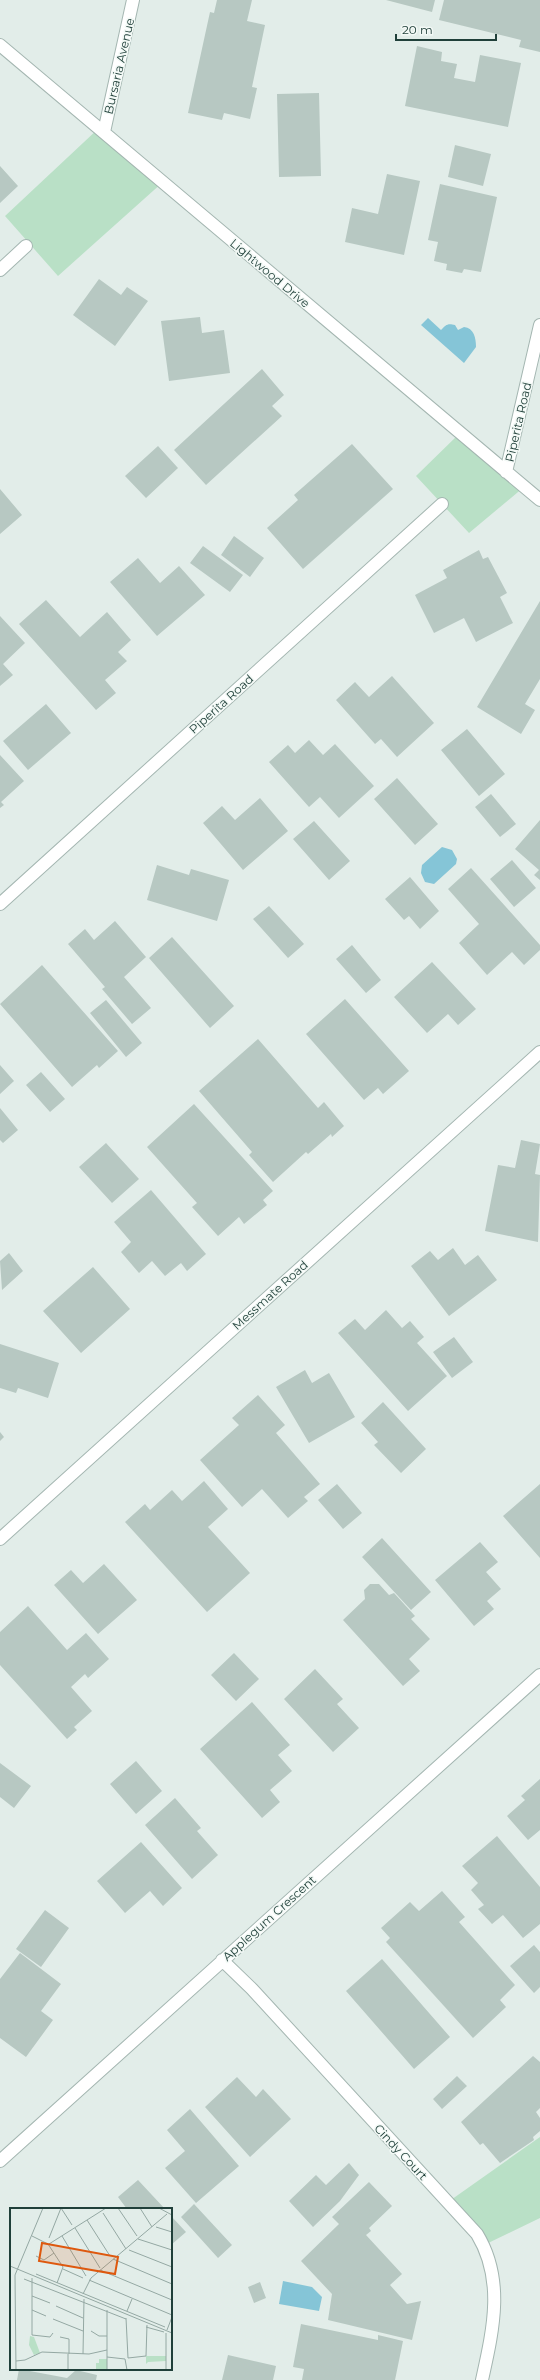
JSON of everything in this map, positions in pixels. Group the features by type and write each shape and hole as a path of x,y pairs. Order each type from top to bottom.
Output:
{"street":[{"name":"Bursaria Avenue","path":"104,132 134,0"},
{"name":"Lightwood Drive","path":"0,45 540,500"},
{"path":"0,270 26,246"},
{"name":"Piperita Road","path":"506,472 540,325"},
{"name":"Piperita Road","path":"0,904 442,504"},
{"name":"Messmate Road","path":"0,1539 540,1052"},
{"name":"Applegum Crescent","path":"0,2161 540,1675"},
{"name":"Cindy Court","path":"222,1960 252,1988 477,2234 484,2245 495,2286 495,2311 482,2380"}],"green space":[{"path":"99,128 163,182 58,276 5,216"},
{"path":"460,433 524,487 469,533 416,476"},
{"path":"540,2137 540,2218 484,2245 448,2202"}],"water":[{"path":"428,318 441,330 450,324 455,325 458,330 464,327 472,331 476,340 476,347 464,363 421,325"},
{"path":"442,847 452,850 457,859 456,864 434,884 425,882 421,873 422,865"},
{"path":"283,2281 312,2287 322,2297 319,2311 279,2304"}],"building":[{"path":"217,0 252,0 247,21 265,25 252,87 257,88 250,119 224,113 222,120 188,113 210,12 214,13"},
{"path":"386,0 435,0 432,12"},
{"path":"444,0 540,0 540,52 519,47 521,40 439,20"},
{"path":"417,46 442,52 441,61 457,64 454,78 475,82 480,55 521,63 508,127 405,106"},
{"path":"319,93 321,176 279,177 277,94"},
{"path":"455,145 491,154 483,186 448,177"},
{"path":"0,166 18,186 0,203"},
{"path":"387,174 420,181 404,255 345,242 352,208 378,214"},
{"path":"440,184 497,197 481,272 464,269 462,273 446,270 447,264 434,261 438,242 428,240"},
{"path":"99,279 121,295 127,287 148,301 115,346 73,315"},
{"path":"200,317 202,333 224,330 230,373 169,381 161,321"},
{"path":"262,369 284,395 272,406 282,416 206,485 174,450"},
{"path":"352,444 393,489 303,569 267,528 298,500 294,495"},
{"path":"158,446 178,468 146,498 125,476"},
{"path":"0,489 22,515 0,534"},
{"path":"234,536 264,558 250,577 221,555"},
{"path":"203,546 243,575 230,592 190,563"},
{"path":"479,550 483,559 488,557 507,593 500,597 513,623 476,642 464,618 434,633 415,595 447,578 443,570"},
{"path":"138,558 160,583 179,566 205,595 157,636 110,582"},
{"path":"46,600 80,637 107,612 131,640 118,652 127,661 105,680 116,693 96,710 19,624"},
{"path":"540,601 540,679 525,704 535,710 521,734 477,707"},
{"path":"0,616 25,643 3,664 13,675 0,686"},
{"path":"392,676 434,723 397,757 381,739 375,744 336,700 355,682 369,697"},
{"path":"46,704 71,733 28,770 3,741"},
{"path":"467,729 505,774 479,796 441,750"},
{"path":"309,740 323,755 335,744 374,786 339,818 320,797 309,807 269,762 288,745 295,753"},
{"path":"0,755 24,781 1,802 4,805 0,808"},
{"path":"397,778 438,824 415,845 374,799"},
{"path":"491,794 516,824 500,837 475,807"},
{"path":"260,798 288,831 243,870 203,823 222,806 235,820"},
{"path":"540,820 540,880 534,875 539,870 515,849"},
{"path":"314,821 350,861 329,880 293,839"},
{"path":"512,860 536,888 514,907 490,879"},
{"path":"157,865 189,875 191,869 229,880 217,921 147,900"},
{"path":"471,868 540,945 540,950 524,965 512,952 487,975 459,943 479,924 448,889"},
{"path":"410,877 439,911 420,929 409,916 404,920 385,899"},
{"path":"269,906 304,944 288,958 253,919"},
{"path":"115,921 146,957 124,977 151,1008 132,1024 102,989 105,987 68,944 85,929 94,940"},
{"path":"172,937 234,1006 210,1028 149,958"},
{"path":"352,945 381,980 366,993 336,959"},
{"path":"432,962 476,1009 458,1025 448,1014 427,1033 394,997"},
{"path":"42,965 118,1051 99,1068 97,1065 72,1087 0,1004"},
{"path":"345,999 409,1071 383,1094 378,1088 364,1100 306,1034"},
{"path":"106,1000 142,1043 126,1057 90,1013"},
{"path":"258,1039 318,1108 324,1102 344,1126 332,1137 331,1134 308,1154 306,1152 273,1182 249,1155 252,1152 199,1091"},
{"path":"0,1065 14,1081 0,1094"},
{"path":"41,1072 65,1099 50,1112 26,1085"},
{"path":"194,1104 273,1191 263,1200 267,1205 244,1224 239,1217 218,1236 192,1207 197,1203 147,1147"},
{"path":"0,1108 18,1130 3,1143 0,1140"},
{"path":"521,1140 540,1144 535,1174 540,1175 538,1242 485,1231 498,1165 515,1168"},
{"path":"106,1143 139,1179 112,1203 79,1167"},
{"path":"151,1190 206,1254 187,1271 181,1263 165,1276 152,1261 139,1273 121,1252 131,1242 114,1222"},
{"path":"453,1248 465,1265 478,1255 497,1280 449,1316 411,1266 430,1251 438,1260"},
{"path":"9,1253 23,1271 2,1290 0,1261"},
{"path":"93,1267 130,1309 81,1353 43,1311"},
{"path":"386,1310 402,1328 410,1321 424,1337 417,1343 447,1376 408,1411 338,1333 355,1319 365,1330"},
{"path":"454,1337 473,1362 452,1378 433,1352"},
{"path":"0,1344 59,1363 48,1398 18,1388 16,1393 0,1388"},
{"path":"305,1370 312,1383 329,1373 355,1417 309,1443 276,1387"},
{"path":"258,1395 285,1425 276,1433 320,1484 304,1497 308,1501 288,1518 262,1489 242,1507 200,1460 239,1425 232,1418"},
{"path":"383,1402 426,1449 401,1473 374,1445 378,1442 361,1423"},
{"path":"0,1432 4,1437 0,1441"},
{"path":"204,1481 228,1509 208,1527 250,1573 207,1612 125,1522 145,1504 150,1510 172,1490 182,1501"},
{"path":"337,1484 362,1513 343,1529 318,1500"},
{"path":"540,1484 540,1558 503,1516"},
{"path":"382,1538 431,1592 411,1610 362,1557"},
{"path":"480,1542 498,1562 486,1572 501,1589 487,1601 494,1609 474,1626 435,1580"},
{"path":"104,1564 137,1600 98,1634 54,1585 71,1570 83,1583"},
{"path":"370,1584 379,1584 389,1595 394,1593 415,1616 411,1619 430,1639 409,1659 420,1671 403,1686 343,1620 365,1599 364,1590"},
{"path":"28,1606 67,1650 86,1633 109,1659 88,1678 85,1674 71,1687 92,1711 74,1727 77,1730 67,1739 0,1665 0,1632"},
{"path":"234,1653 259,1679 236,1701 211,1675"},
{"path":"315,1669 343,1699 337,1704 359,1728 333,1752 284,1699"},
{"path":"252,1702 290,1745 278,1755 292,1771 270,1790 280,1802 262,1818 200,1749"},
{"path":"136,1761 162,1791 136,1814 110,1784"},
{"path":"0,1763 31,1786 14,1808 0,1797"},
{"path":"540,1779 540,1830 528,1840 507,1816 525,1800 521,1796"},
{"path":"175,1798 201,1828 197,1831 218,1855 192,1879 145,1825"},
{"path":"497,1836 540,1887 540,1924 523,1938 503,1915 492,1924 478,1909 484,1905 471,1890 478,1883 462,1866"},
{"path":"141,1842 182,1888 163,1906 150,1891 125,1913 97,1881"},
{"path":"442,1891 465,1917 459,1922 515,1985 500,2000 506,2007 473,2038 386,1942 390,1938 381,1928 410,1902 419,1911"},
{"path":"45,1910 69,1928 41,1967 16,1949"},
{"path":"534,1945 540,1952 540,1987 534,1993 510,1966"},
{"path":"20,1953 61,1984 41,2011 53,2020 26,2057 0,2038 0,1979"},
{"path":"382,1959 450,2037 414,2069 346,1991"},
{"path":"533,2056 540,2062 540,2108 536,2112 540,2118 540,2131 533,2137 534,2140 500,2163 483,2143 480,2145 461,2122"},
{"path":"457,2076 467,2086 442,2109 433,2099"},
{"path":"237,2077 256,2097 263,2089 291,2119 250,2157 205,2107"},
{"path":"190,2109 239,2166 196,2203 165,2168 185,2151 167,2130"},
{"path":"349,2163 359,2175 340,2201 313,2227 289,2201 316,2175 326,2185"},
{"path":"138,2180 164,2208 126,2208 118,2197"},
{"path":"369,2182 392,2206 369,2228 371,2231 366,2235 402,2274 390,2285 407,2304 421,2301 412,2340 328,2320 332,2294 301,2261 339,2224 332,2217"},
{"path":"194,2204 232,2245 218,2258 181,2217"},
{"path":"172,2217 186,2232 172,2244"},
{"path":"260,2282 266,2298 254,2303 248,2287"},
{"path":"301,2324 378,2340 378,2335 403,2341 395,2380 302,2380 304,2369 293,2367"},
{"path":"228,2355 276,2366 273,2380 222,2380"},
{"path":"19,2370 67,2378 76,2370 97,2375 96,2380 17,2380"}]}
